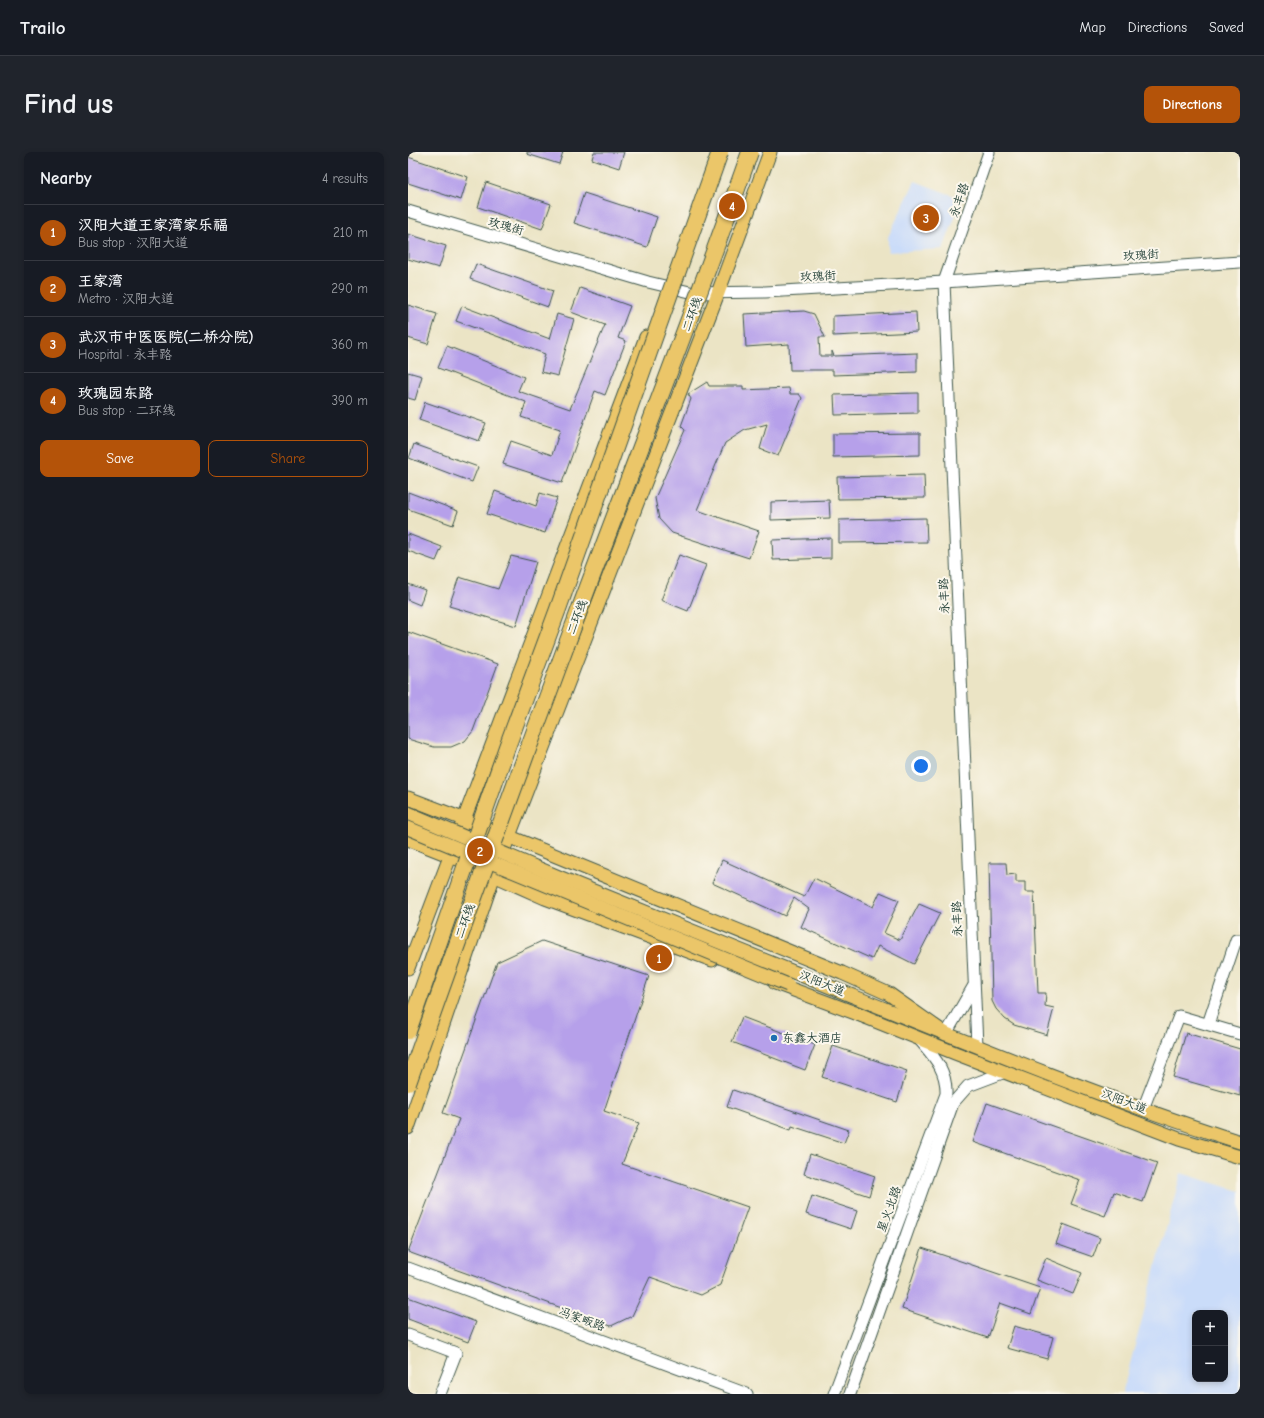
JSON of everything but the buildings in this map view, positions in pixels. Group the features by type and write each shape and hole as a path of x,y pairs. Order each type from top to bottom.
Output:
{"highway":[{"name":"二环线","path":"408,1031 504,754 561,601 720,152"},
{"name":"二环线","path":"408,1083 465,920 577,617 663,393 750,152"}],"main road":[{"path":"408,968 665,286 712,152"},
{"path":"408,1128 494,875 510,837 718,293 770,152"},
{"path":"408,798 510,837 842,972 889,994 946,1034"},
{"name":"汉阳大道","path":"408,813 561,878 946,1034 1183,1124 1240,1142"},
{"name":"汉阳大道","path":"408,828 918,1038 1179,1139 1240,1157"},
{"name":"汉阳大道","path":"408,839 451,856 545,898 866,1017"}],"street":[{"name":"永丰路","path":"977,1046 973,987 944,282 989,152"},
{"name":"玫瑰街","path":"408,211 665,286 694,293 765,292 944,282 1240,262"},
{"path":"1208,1024 1236,940 1240,940"},
{"path":"946,1034 973,987"},
{"path":"1143,1109 1179,1016 1240,1034"},
{"name":"星火北路","path":"834,1394 946,1094 946,1082 939,1064 918,1038"},
{"name":"星火北路","path":"850,1394 953,1103 968,1086 1005,1072"},
{"name":"冯家畈路","path":"408,1268 747,1394"},
{"path":"408,1335 456,1353 440,1394"}],"shaded area":[{"path":"915,181 962,199 943,249 888,252 888,237"},
{"path":"1181,1173 1240,1191 1240,1394 1122,1394"}],"place":[{"name":"玫瑰园东路","path":"732,206"},
{"name":"武汉市中医医院(二桥分院)","path":"926,218"},
{"name":"王家湾","path":"480,851"},
{"name":"汉阳大道王家湾家乐福","path":"659,958"},
{"name":"东鑫大酒店","path":"774,1038"}]}
